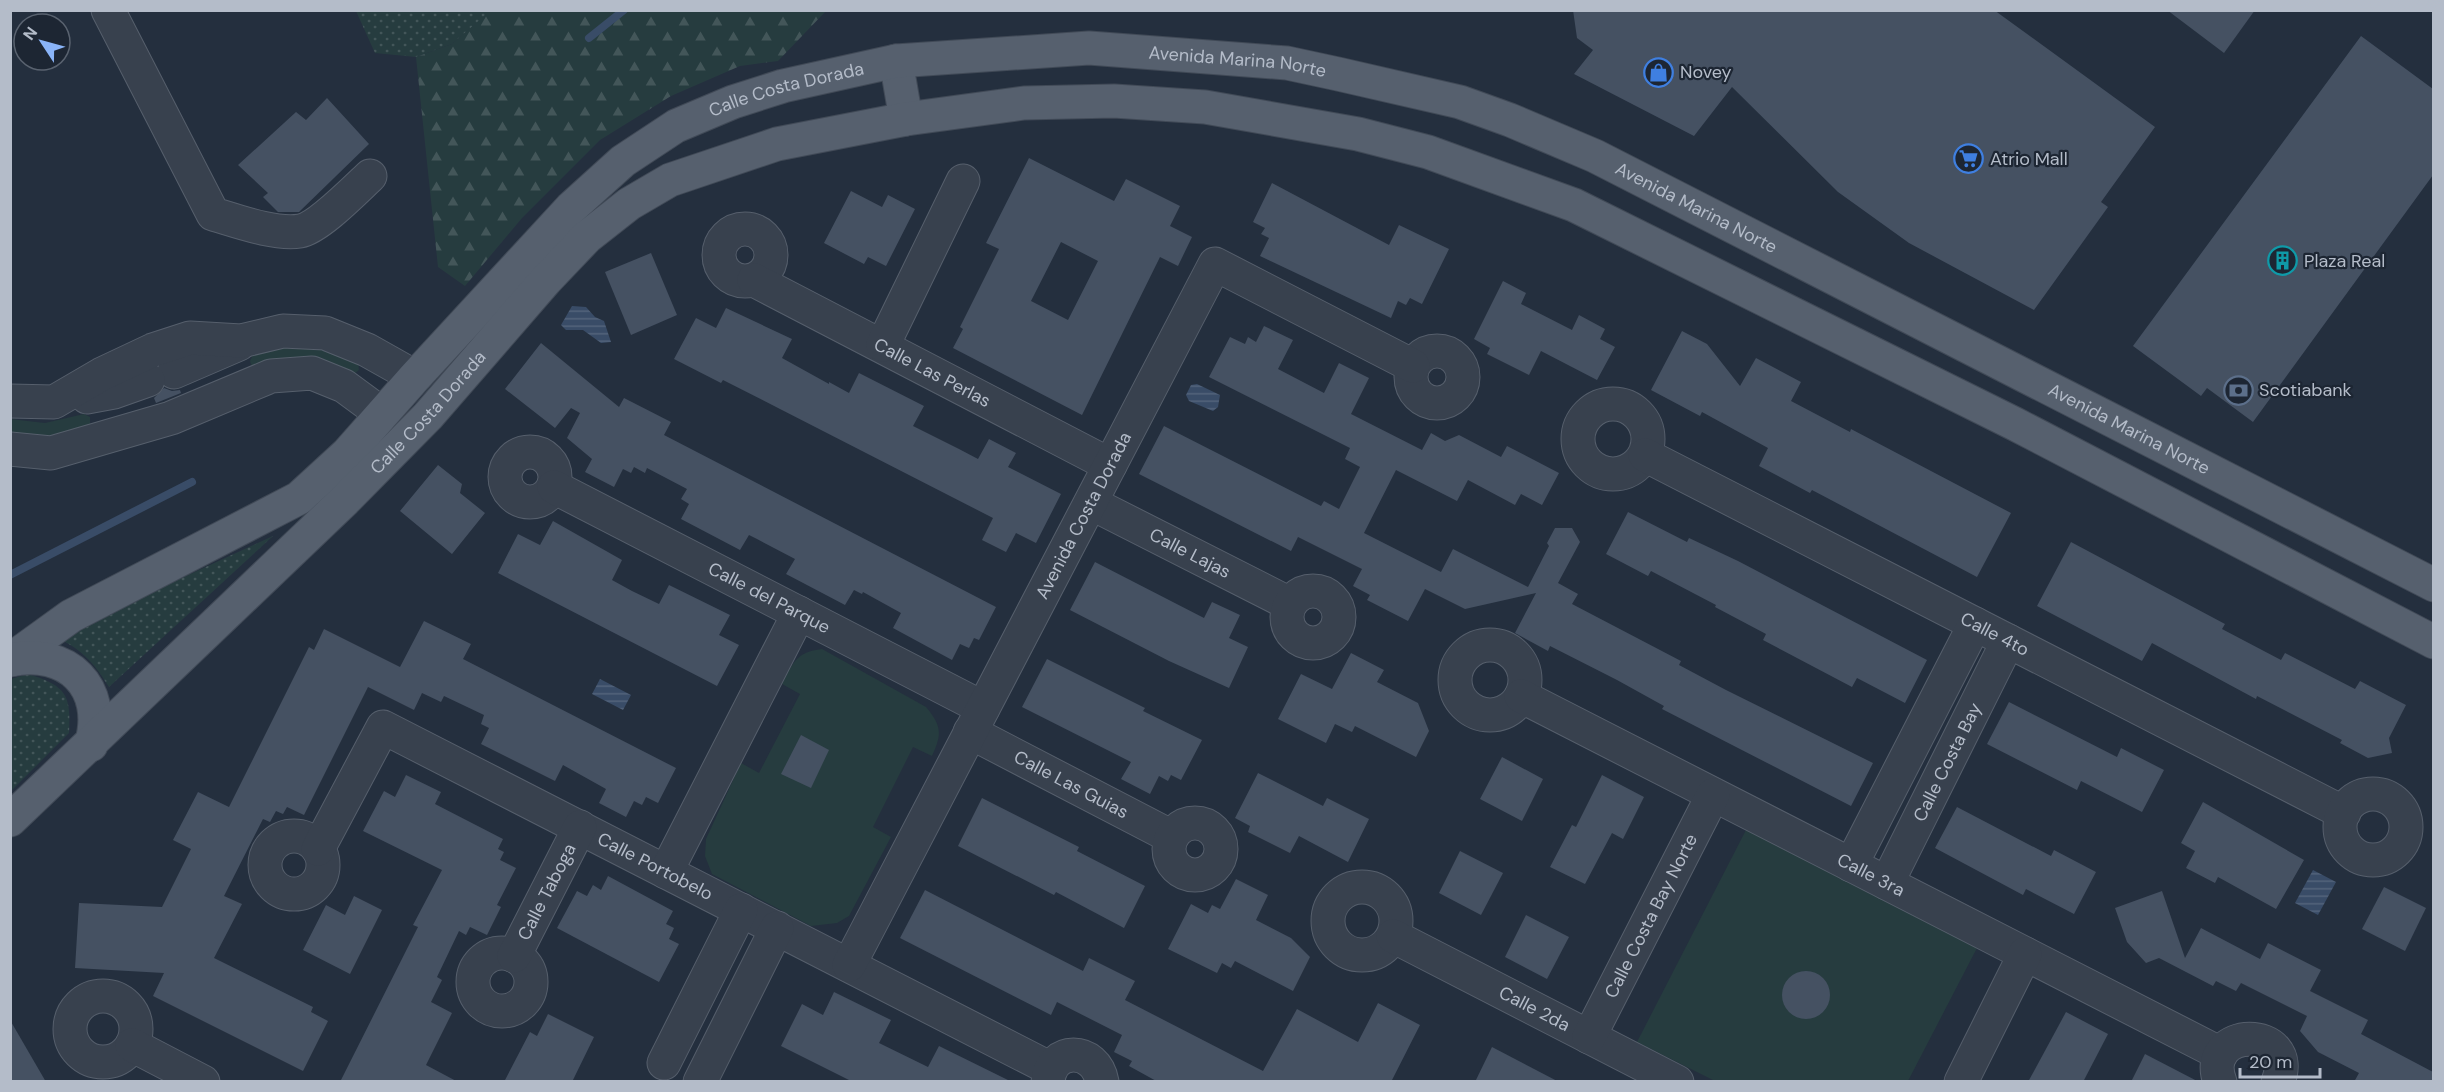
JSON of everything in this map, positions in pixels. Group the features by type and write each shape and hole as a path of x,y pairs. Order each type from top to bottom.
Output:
{"main road":[{"name":"Avenida Marina Norte","path":"896,60 1101,49 1287,63 1460,102 1510,120 1595,156 2433,585"},
{"path":"896,60 906,119 1024,103 1114,101 1206,107 1358,134 1428,152 1574,206 2015,424 2433,642"},
{"name":"Calle Costa Dorada","path":"10,660 71,616 299,498 347,454 571,208 632,155 676,126 733,102 783,86 896,60"},
{"name":"Calle Costa Dorada","path":"10,820 345,500 428,416 546,280 587,237 629,204 670,180 777,144 906,119"},
{"path":"10,660 37,657 50,659 74,672 90,692 94,705 95,725 91,745"}],"street":[{"path":"108,10 213,214 263,228 302,231 334,210 370,176"},
{"path":"883,345 963,182"},
{"name":"Avenida Costa Dorada","path":"849,965 1215,264 1413,366"},
{"name":"Calle Las Perlas","path":"754,280 883,345 1110,465"},
{"path":"54,402 102,374 153,350 190,338 241,340 283,331 325,333 367,350 415,377"},
{"path":"10,401 54,402 114,392 161,376 249,339"},
{"path":"10,448 51,453 171,418 271,376 312,373 344,386 382,414"},
{"name":"Calle 4to","path":"1645,455 2344,813"},
{"name":"Calle del Parque","path":"554,487 799,613 977,720"},
{"name":"Calle Lajas","path":"1091,502 1290,604"},
{"path":"666,872 799,613"},
{"path":"1851,865 1975,624"},
{"name":"Calle Costa Bay","path":"1887,883 2008,640"},
{"name":"Calle 3ra","path":"1521,696 2025,954 2221,1068 2228,1046 2247,1038 2257,1038 2266,1042 2279,1058 2281,1069 2278,1082"},
{"name":"Calle Las Guias","path":"977,720 1172,837"},
{"name":"Calle Portobelo","path":"318,849 383,727 849,965 1049,1075 1064,1057 1082,1055 1097,1066 1102,1082"},
{"name":"Calle Costa Bay Norte","path":"1589,1037 1713,795"},
{"name":"Calle Taboga","path":"514,956 580,827"},
{"path":"741,910 655,1072 701,1081 777,928"},
{"name":"Calle 2da","path":"1393,936 1677,1082"},
{"path":"1961,1082 2025,954"},
{"path":"132,1046 203,1082"}],"green space":[{"path":"491,10 826,11 778,61 740,66 671,96 600,140 522,218 465,286 438,267 416,57 452,44"},
{"path":"356,11 491,11 452,44 416,57 375,53"},
{"path":"297,346 327,349 358,361 359,370 354,374 253,371 250,361 254,353 273,348"},
{"path":"84,414 90,417 90,425 73,437 11,439 10,419 45,423"},
{"path":"273,536 109,687 89,660 61,640 171,583"},
{"path":"822,649 926,707 938,725 939,736 932,756 913,747 873,827 891,837 849,916 837,923 811,926 712,874 705,856 706,839 741,763 759,773 800,694 782,684 789,670 801,656"},
{"path":"28,674 51,683 63,693 69,709 69,733 11,791 11,679"},
{"path":"1746,830 1977,948 1908,1081 1715,1081 1637,1042"}],"water":[{"path":"572,306 586,307 595,317 604,321 611,342 601,343 583,330 566,330 561,325"},
{"path":"1197,384 1220,395 1218,407 1213,411 1189,401 1186,395 1191,385"},
{"path":"600,679 631,695 623,710 592,694"},
{"path":"2313,870 2336,882 2318,915 2295,903"}],"building":[{"name":"Atrio Mall","path":"1573,10 1994,10 2155,127 2101,202 2108,207 2034,310 1909,243 1838,192 1732,87 1694,136 1574,74 1593,50 1577,38"},
{"path":"2167,10 2255,10 2224,53"},
{"name":"Plaza Real","path":"2361,36 2433,89 2433,175 2253,422 2207,388 2201,396 2133,346"},
{"path":"327,98 369,144 299,212 278,212 263,197 268,193 238,165 296,112 306,120"},
{"path":"1029,158 1114,201 1126,179 1180,206 1170,226 1192,237 1178,266 1160,257 1082,415 953,348 963,329 960,327 999,249 986,243","holes":["1061,242 1098,261 1068,320 1031,301"]},
{"path":"1272,183 1389,245 1399,225 1449,249 1422,304 1410,298 1406,305 1398,301 1391,318 1260,256 1269,238 1261,234 1265,228 1253,222"},
{"path":"851,191 882,207 888,195 915,209 886,266 868,257 864,264 824,243"},
{"path":"651,253 677,315 631,335 605,272"},
{"path":"1503,281 1526,293 1521,304 1572,330 1579,315 1605,329 1600,339 1615,347 1597,380 1541,351 1529,375 1487,354 1490,348 1474,339"},
{"path":"726,308 792,339 782,358 829,384 829,382 849,393 859,373 924,406 913,426 978,459 989,439 1016,453 1008,467 1061,494 1036,543 1016,533 1006,552 982,540 993,518 723,380 721,383 674,359 696,318 716,328"},
{"path":"1264,326 1293,340 1278,369 1324,393 1339,363 1369,378 1351,414 1422,450 1431,433 1445,441 1459,435 1501,457 1507,446 1559,473 1542,505 1521,494 1515,505 1468,480 1457,501 1396,470 1364,533 1441,572 1453,549 1528,587 1549,546 1547,543 1555,528 1572,528 1580,542 1558,583 1578,594 1572,604 1681,661 1679,665 1726,690 1873,763 1851,806 1662,709 1664,706 1617,680 1550,646 1548,651 1515,633 1536,593 1465,609 1425,589 1408,621 1367,600 1370,595 1353,586 1362,569 1298,537 1291,551 1139,474 1164,426 1321,506 1324,501 1339,509 1360,467 1345,459 1350,448 1209,377 1230,337 1245,344 1248,337 1256,342"},
{"path":"1682,331 1707,344 1740,386 1756,358 1801,382 1791,401 1850,432 1851,429 2011,513 1977,577 1812,490 1810,493 1759,466 1768,448 1702,412 1700,416 1651,390"},
{"path":"541,343 619,407 624,398 671,422 664,435 996,607 979,640 974,638 969,648 960,644 952,660 893,628 901,613 863,592 862,594 854,590 845,605 786,574 795,559 757,539 749,535 740,550 681,519 689,504 681,499 687,489 647,468 645,473 634,467 631,473 623,469 614,487 585,472 592,459 567,438 580,413 571,408 555,428 505,389"},
{"path":"164,388 172,391 180,390 181,393 156,403 154,398"},
{"path":"438,465 462,484 460,493 485,513 452,554 400,511"},
{"path":"1628,512 1687,542 1689,538 1738,561 1927,660 1905,703 1857,678 1852,687 1763,640 1766,634 1715,607 1716,605 1651,571 1648,576 1606,554"},
{"path":"553,521 622,560 612,580 632,591 659,604 669,585 730,615 719,635 739,645 717,686 498,573 518,534 540,545"},
{"path":"2071,542 2225,624 2222,629 2281,660 2285,653 2355,689 2360,681 2406,705 2389,738 2392,753 2368,758 2340,743 2342,740 2257,696 2256,699 2152,643 2142,661 2037,606"},
{"path":"1095,562 1204,618 1212,602 1240,615 1229,638 1248,647 1229,688 1169,661 1070,610"},
{"path":"424,621 471,644 463,659 676,768 658,803 646,797 642,805 634,801 626,817 599,803 606,789 563,765 555,781 481,744 489,728 481,724 484,715 444,696 441,702 422,693 414,710 368,687 304,815 287,807 283,814 276,811 270,822 263,819 224,896 242,904 214,958 313,1007 311,1012 328,1021 303,1071 153,996 164,973 75,968 79,903 162,907 191,849 173,840 198,792 229,807 309,647 314,650 324,629 400,667"},
{"path":"1351,653 1384,670 1377,682 1418,703 1429,731 1416,757 1355,726 1352,732 1335,724 1326,743 1278,719 1301,674 1332,689"},
{"path":"1047,659 1145,708 1143,711 1202,740 1181,780 1171,775 1168,781 1159,776 1150,794 1121,779 1131,762 1022,707"},
{"path":"2009,702 2117,757 2121,748 2164,770 2142,812 2081,781 2077,790 1987,744"},
{"path":"801,735 829,750 811,788 781,774"},
{"path":"1502,757 1543,779 1522,821 1480,799"},
{"path":"1258,773 1323,806 1327,798 1369,819 1348,862 1299,836 1290,853 1248,832 1250,826 1235,818"},
{"path":"406,775 441,792 435,804 503,839 498,849 504,852 500,860 516,868 497,905 501,907 487,935 470,927 466,935 459,931 437,977 442,980 431,1002 452,1013 426,1065 458,1082 340,1082 418,927 413,925 442,870 363,831 384,791 395,797"},
{"path":"1602,775 1644,797 1623,839 1612,833 1585,884 1550,867 1572,825 1576,827"},
{"path":"982,798 1079,847 1077,851 1145,886 1124,928 1056,892 1054,895 958,846"},
{"path":"2203,802 2304,860 2276,909 2218,877 2215,883 2186,868 2195,851 2181,843"},
{"path":"1957,807 2051,856 2054,850 2096,872 2074,914 2026,889 2023,895 1935,848"},
{"path":"1460,851 1503,873 1481,915 1439,893"},
{"path":"608,876 673,911 666,924 674,928 669,939 679,944 659,982 557,928 577,891 587,896 593,885 601,890"},
{"path":"1236,879 1268,895 1256,920 1291,938 1310,957 1293,991 1235,961 1231,968 1222,963 1217,973 1168,949 1191,904 1208,913 1212,905 1220,909"},
{"path":"2384,887 2426,908 2405,951 2362,929"},
{"path":"925,890 1083,971 1089,958 1135,981 1125,1000 1263,1071 1297,1009 1358,1042 1378,1003 1420,1025 1391,1082 1158,1082 1129,1066 1132,1061 1114,1052 1122,1035 1057,1002 1051,1015 900,938"},
{"path":"2162,891 2185,958 2201,928 2260,959 2268,943 2321,970 2310,991 2368,1020 2361,1034 2433,1072 2433,1082 2354,1082 2359,1073 2318,1052 2300,1031 2307,1016 2241,983 2236,991 2216,981 2213,986 2159,958 2146,963 2127,942 2115,908"},
{"path":"354,896 382,910 350,974 303,950 326,905 345,915"},
{"path":"1526,915 1569,937 1547,979 1505,957"},
{"path":"1806,971 1823,978 1830,995 1823,1012 1806,1019 1789,1012 1782,995 1789,978"},
{"path":"834,992 891,1020 879,1043 928,1067 939,1046 1012,1082 853,1082 781,1046 802,1004 823,1015"},
{"path":"2066,1012 2108,1034 2083,1082 2028,1082"},
{"path":"548,1014 594,1037 572,1082 504,1082 530,1032 537,1036"},
{"path":"10,1020 46,1082 10,1082"},
{"path":"1492,1047 1559,1082 1475,1082"},
{"path":"2145,1054 2199,1082 2131,1082"}],"waterway":[{"path":"589,38 624,10"},
{"path":"10,575 192,482"}],"place":[{"name":"Novey","path":"1659,72"},
{"name":"Atrio Mall","path":"1969,159"},
{"name":"Plaza Real","path":"2283,261"},
{"name":"Scotiabank","path":"2238,390"}]}
